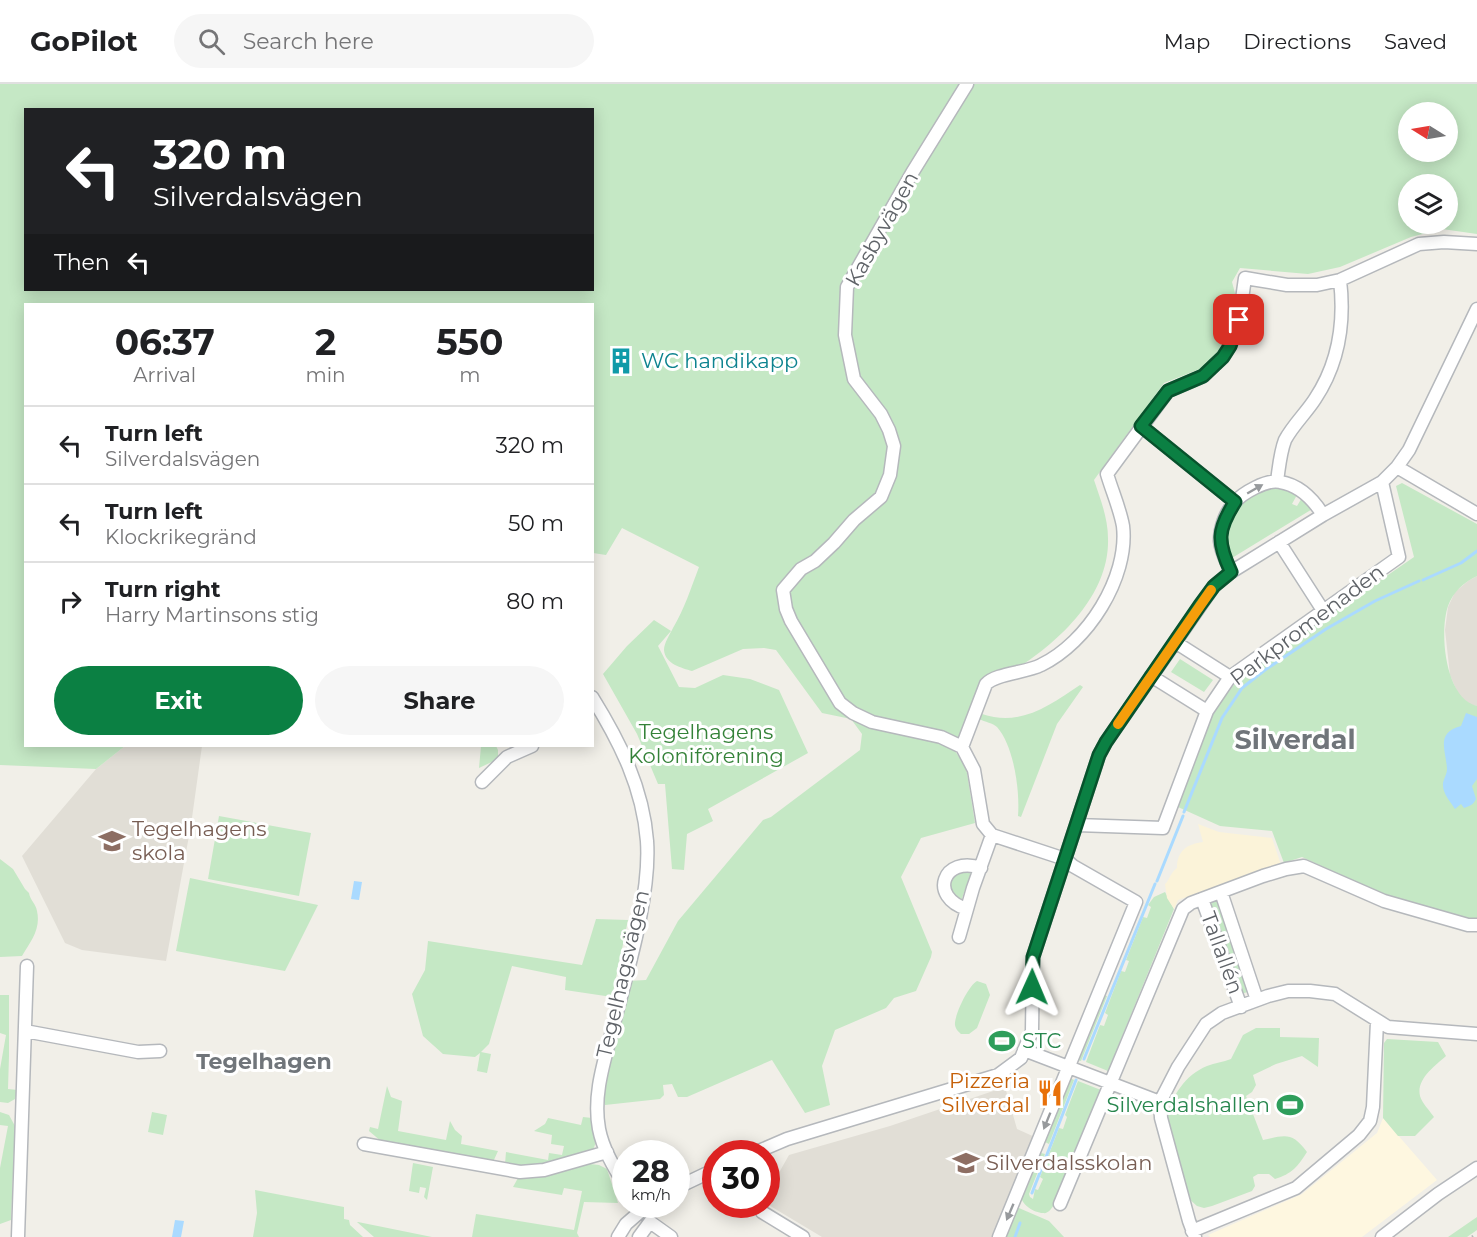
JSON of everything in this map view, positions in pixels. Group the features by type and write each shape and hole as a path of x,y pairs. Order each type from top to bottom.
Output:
{"street":[{"name":"Kasbyvägen","path":"962,747 940,737 872,722 853,713 840,703 791,621 786,609 783,590 801,569 815,561 854,520 881,497 890,475 894,446 889,430 854,379 845,335 847,287 912,173 967,84"},
{"path":"999,1237 1136,902 1065,859 992,835 982,824 974,770 962,747 986,684 990,680 1024,672 1052,659 1078,637 1100,610 1112,586 1120,562 1123,526 1107,474 1168,391 1203,376 1223,357 1230,346 1239,320 1245,278 1302,286 1340,280 1419,244 1444,242 1477,244"},
{"path":"1277,481 1286,440 1316,398 1337,352 1343,318 1340,280"},
{"path":"780,1142 998,1075 1021,1058 1032,1031 1033,957 1102,748 1214,586 1231,572 1279,542 1382,482 1397,467 1409,450 1477,309"},
{"path":"1141,426 1235,502"},
{"path":"1397,467 1477,514"},
{"path":"1231,572 1222,553 1220,540 1223,520 1235,502 1261,484 1277,481 1297,488 1310,498 1323,515"},
{"name":"Parkpromenaden","path":"1077,825 1163,828 1207,711 1230,677 1399,557 1382,482"},
{"path":"1279,542 1324,612"},
{"path":"1175,642 1230,677"},
{"path":"1151,676 1207,711"},
{"name":"Tegelhagsvägen","path":"595,706 630,765 640,799 647,843 640,912 600,1075 597,1111 599,1131 612,1161"},
{"path":"482,782 507,757 530,747"},
{"path":"959,937 992,835"},
{"path":"967,909 951,903 945,894 944,882 947,874 958,866 967,864 981,868"},
{"path":"1059,1204 1183,909 1191,903 1278,871 1304,866 1384,901 1468,925 1477,925"},
{"name":"Tallallén","path":"1221,892 1257,1000"},
{"name":"Tallallén","path":"1202,899 1241,1007"},
{"path":"18,1237 27,966"},
{"path":"1377,1022 1373,1107 1370,1121 1359,1135 1296,1188 1193,1234 1161,1118 1160,1102 1178,1067 1206,1024 1222,1013 1257,1000 1288,991 1310,991 1335,994 1388,1028 1477,1034"},
{"path":"25,1031 138,1052 160,1051"},
{"path":"1024,1050 1160,1102"},
{"path":"364,1144 520,1172 544,1170 607,1152"},
{"path":"1382,1237 1438,1194 1477,1168"},
{"path":"771,1218 801,1237"},
{"path":"618,1237 626,1224 633,1220"},
{"path":"626,1237 633,1220"},
{"path":"639,1237 650,1222 670,1237"}],"shaded area":[{"path":"1477,576 1477,706 1471,705 1459,696 1450,675 1445,630 1448,607 1455,592"},
{"name":"Tegelhagens skola","path":"124,747 202,747 191,825 166,961 82,950 65,943 22,856 96,769"},
{"path":"1005,1087 1017,1129 1037,1138 997,1231 992,1237 822,1237 780,1212 780,1171 789,1155 890,1126"},
{"path":"1383,1118 1437,1180 1362,1237 1210,1237 1208,1235 1302,1194 1377,1133"}],"green space":[{"path":"0,84 1477,84 1477,234 1458,231 1458,174 1398,174 1398,234 1423,234 1340,267 1308,274 1240,268 1232,282 1236,297 1234,315 1228,336 1219,354 1205,367 1164,383 1094,480 1108,531 1106,559 1101,578 1080,614 1050,644 1018,668 983,680 955,751 966,767 975,823 921,838 901,877 932,952 931,957 916,991 894,998 886,1008 835,1030 822,1066 830,1105 805,1113 772,1060 687,1097 678,1097 672,1084 663,1085 664,1095 660,1099 605,1105 603,1095 607,1064 628,981 646,980 678,921 763,820 771,817 860,750 862,734 851,719 822,713 776,650 743,649 692,671 675,665 665,655 665,644 684,606 699,567 622,528 606,555 594,553 594,303 24,303 24,747 124,747 96,769 0,765"},
{"path":"1402,483 1477,524 1477,576 1463,584 1453,596 1445,617 1444,632 1451,678 1466,701 1477,706 1477,919 1473,921 1388,897 1302,857 1284,863 1272,831 1220,826 1178,807 1212,714 1239,678 1414,557 1396,486"},
{"path":"1266,487 1280,487 1298,493 1292,504 1297,506 1303,496 1314,508 1232,558 1227,536 1229,522 1235,508 1243,500"},
{"name":"Tegelhagens Koloniförening","path":"654,620 671,631 658,646 679,687 695,688 723,675 750,679 779,690 808,753 708,809 713,821 687,834 684,870 672,869 665,784 658,784 637,734 603,674"},
{"path":"1180,659 1213,680 1204,692 1171,672"},
{"path":"1080,685 1083,687 1057,724 1021,817 1018,816 1017,782 1008,745 997,727 979,719 982,714 1009,718 1034,712"},
{"path":"481,747 496,747 498,759 479,768"},
{"path":"219,816 311,833 299,896 208,879"},
{"path":"0,859 13,869 29,893 37,911 38,924 22,956 0,957"},
{"path":"972,870 960,904 948,891 952,874"},
{"path":"190,878 318,905 285,971 176,951"},
{"path":"1165,892 1174,909 1108,1071 1086,1062 1100,1025 1104,1026 1108,1015 1105,1013 1121,971 1125,972 1129,961 1126,960 1143,917 1147,918 1151,907 1148,905 1154,897"},
{"path":"1218,902 1250,991 1239,995 1210,905"},
{"path":"596,919 628,920 612,997 565,990 566,977 512,966 489,1044 481,1052 491,1054 487,1073 477,1071 480,1053 475,1057 443,1054 423,1036 412,994 425,970 428,941 582,965"},
{"path":"977,981 986,984 990,995 977,1028 969,1034 961,1034 955,1021 962,1002"},
{"path":"0,995 9,995 8,1089 18,1090 15,1099 8,1103 0,1102 0,1069 6,1035 0,1033"},
{"path":"1104,995 1107,996 1081,1061 1078,1060"},
{"path":"1256,1028 1280,1028 1280,1037 1319,1038 1318,1067 1302,1056 1276,1064 1253,1075 1256,1085 1246,1096 1263,1140 1283,1136 1293,1138 1307,1152 1286,1175 1275,1179 1269,1174 1258,1174 1253,1177 1255,1186 1252,1191 1212,1206 1204,1208 1197,1206 1187,1197 1166,1118 1176,1094 1192,1075 1207,1066 1231,1059 1243,1035"},
{"path":"1387,1039 1438,1042 1446,1056 1427,1073 1421,1084 1421,1099 1434,1117 1415,1136 1398,1136 1383,1118 1384,1043"},
{"path":"1070,1078 1074,1080 1049,1144 1045,1142"},
{"path":"1078,1081 1101,1090 1054,1205 1046,1213 1039,1213 1026,1205 1021,1196 1025,1192 1041,1153 1045,1154 1029,1194 1030,1197 1033,1199 1035,1189 1038,1190 1043,1179 1040,1177 1059,1128 1063,1129 1067,1117 1065,1115"},
{"path":"387,1086 391,1097 402,1101 398,1131 446,1140 450,1121 462,1136 461,1144 498,1151 493,1162 382,1142 369,1131 370,1127 378,1129"},
{"path":"0,1112 9,1115 15,1126 11,1220 0,1224 0,1168 8,1126 0,1125"},
{"path":"152,1112 167,1115 163,1135 148,1132"},
{"path":"583,1117 592,1118 596,1142 593,1150 537,1166 514,1167 505,1164 506,1152 548,1160 549,1153 562,1155 564,1146 551,1144 552,1135 534,1131 545,1124 548,1118 581,1125"},
{"path":"413,1163 433,1167 427,1200 424,1197 426,1188 420,1187 419,1193 409,1191"},
{"path":"590,1164 599,1165 607,1169 612,1184 612,1203 584,1202 577,1233 579,1237 472,1237 476,1214 574,1230 582,1191 564,1188 562,1195 513,1187 518,1178 560,1172"},
{"path":"255,1190 344,1207 344,1219 349,1220 350,1225 363,1237 253,1237 257,1213"},
{"path":"1014,1206 1049,1221 1064,1237 1002,1237"},
{"path":"1477,1217 1477,1230 1467,1237 1448,1237"},
{"path":"358,1222 432,1237 374,1237"}],"sand":[{"path":"1198,824 1219,832 1272,838 1281,865 1178,900 1174,909 1167,898 1165,884 1177,868 1181,852 1188,846 1203,842"}],"water":[{"path":"1466,713 1477,717 1477,779 1472,786 1476,799 1470,806 1464,808 1461,804 1455,809 1443,787 1447,773 1444,743 1448,733 1461,726"},
{"path":"354,881 362,882 359,900 351,899"},
{"path":"175,1220 184,1221 181,1237 172,1237"}],"waterway":[{"path":"1423,580 1461,563 1477,551"},
{"path":"1184,812 1222,718 1242,688 1326,629 1375,601 1419,581"},
{"path":"1157,881 1183,816"},
{"path":"1084,1059 1155,884"},
{"path":"1032,1193 1076,1080"},
{"path":"1015,1237 1020,1223"}],"railway":[{"path":"1472,1237 1477,1234"}],"slow traffic":[{"path":"1118,724 1211,590"}],"place":[{"name":"WC handikapp","path":"621,361"},
{"name":"Tegelhagens skola","path":"112,841"},
{"name":"STC","path":"1002,1041"},
{"name":"Pizzeria Silverdal","path":"1050,1093"},
{"name":"Silverdalshallen","path":"1290,1105"},
{"name":"Silverdalsskolan","path":"966,1163"}],"district":[{"name":"Silverdal","path":"1295,740"},
{"name":"Tegelhagen","path":"264,1061"}],"route":[{"path":"1032,987 1033,957 1099,755 1200,605 1214,586 1231,572 1222,553 1220,540 1223,520 1235,502 1141,426 1168,391 1203,376 1214,367 1230,346 1239,320"}]}
